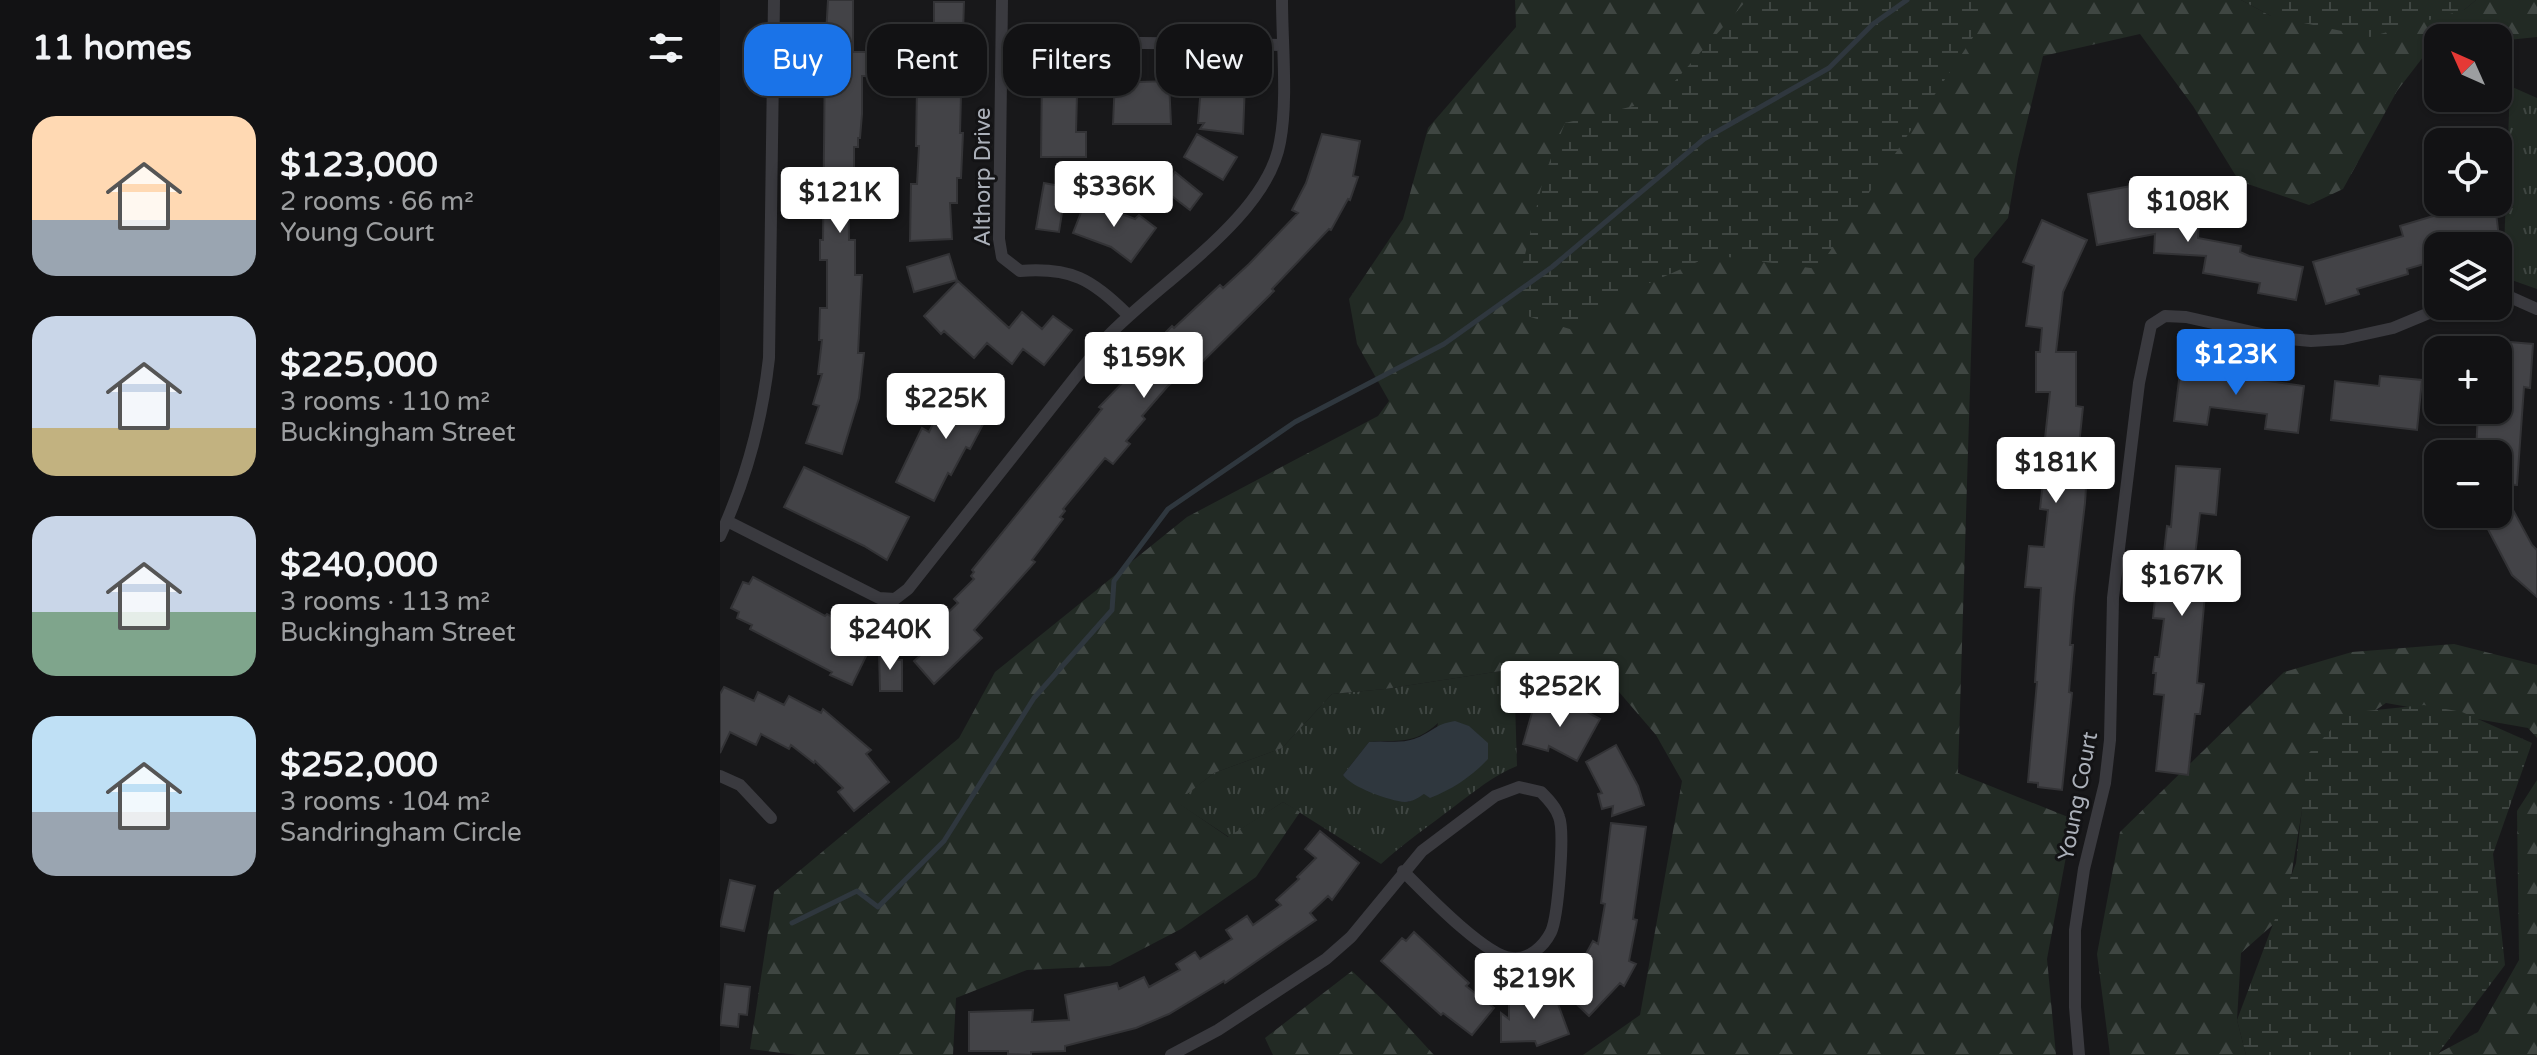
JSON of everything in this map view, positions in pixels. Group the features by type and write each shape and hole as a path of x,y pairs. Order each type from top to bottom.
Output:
{"street":[{"path":"720,536 739,492 755,441 769,358 774,0"},
{"name":"Althorp Drive","path":"1002,0 999,239 1002,257 1020,271 1050,268 1071,273 1091,283 1128,315"},
{"path":"727,521 879,598 895,599 908,589 1072,378 1128,315 1259,195 1273,168 1280,142 1282,0"},
{"path":"1140,43 1281,45"},
{"path":"2512,298 2537,309"},
{"name":"Young Court","path":"2079,1055 2075,1007 2075,930 2084,869 2109,755 2113,598 2139,383 2151,325 2165,316 2186,317 2279,338 2311,341 2343,339 2393,328 2424,315"},
{"path":"720,776 740,785 771,818"},
{"path":"1171,1055 1218,1030 1326,959 1351,937 1403,871 1422,851 1495,796 1519,787 1541,792 1560,818 1562,836 1552,930 1543,945 1530,955 1513,959 1492,952 1403,871"}],"green space":[{"path":"1515,0 2241,0 2271,16 2464,10 2476,0 2537,0 2537,37 2512,40 2512,24 2424,24 2424,56 2397,91 2343,189 2309,205 2239,181 2193,106 2140,34 2043,56 2018,159 2008,218 1974,259 1958,773 2073,819 2047,959 2056,1055 1583,1055 1640,1015 1682,781 1656,735 1613,685 1514,669 1332,694 1282,748 1214,773 1177,802 1228,837 1283,802 1300,812 1256,877 1181,929 1110,966 1027,970 956,998 953,1055 798,1055 750,1049 774,892 959,738 995,672 1187,517 1378,416 1389,401 1357,344 1349,299 1403,219 1428,128 1516,27"},
{"path":"1747,0 1998,0 1818,269 1713,255 1629,292 1573,330 1521,314 1516,292 1544,176 1565,123 1658,100"},
{"path":"2241,0 2476,0 2464,10 2370,37 2271,16"},
{"path":"2512,87 2537,98 2537,289 2512,280 2512,232 2505,232 2505,216 2512,216 2512,128 2508,128"},
{"path":"2454,644 2537,665 2537,738 2528,728 2386,703 2311,755 2285,914 2241,953 2237,1020 2246,1055 2110,1055 2097,954 2120,832 2284,672 2352,652"},
{"path":"1514,669 1517,766 1477,789 1381,864 1283,802 1229,837 1176,802 1214,773 1282,748 1332,694","holes":["1438,723 1424,794 1408,802 1343,775 1369,742 1413,738"]},
{"path":"2424,705 2462,712 2532,743 2493,854 2505,965 2437,1055 2246,1055 2237,1020 2296,863 2308,754 2347,713"},
{"path":"2537,780 2537,1055 2435,1055 2478,1032 2519,960 2517,811"},
{"path":"1352,971 1434,1055 1273,1055 1265,1038"}],"shaded area":[{"path":"1455,721 1469,726 1488,743 1488,759 1446,791 1430,798 1424,794 1410,801 1398,801 1362,789 1343,775 1369,742 1408,740"}],"building":[{"path":"828,0 853,0 853,52 867,52 867,76 862,76 860,138 858,147 854,147 854,176 848,176 849,240 855,240 855,275 862,275 858,353 864,353 859,398 842,454 806,443 819,406 813,404 822,374 818,374 822,340 819,340 820,308 827,308 827,260 820,260 820,240 823,240 825,96 851,96 851,24 827,24"},
{"path":"934,2 964,2 963,24 934,24"},
{"path":"1156,81 1156,96 1170,96 1171,124 1113,124 1114,96 1140,96 1140,82"},
{"path":"917,96 961,96 961,178 957,178 957,203 950,203 952,239 910,241 911,184 917,184 919,146 916,146"},
{"path":"1042,96 1077,96 1076,132 1086,132 1086,157 1041,157"},
{"path":"1200,96 1245,96 1243,134 1200,129 1204,123 1198,123"},
{"path":"1197,134 1237,157 1223,180 1184,157"},
{"path":"1322,134 1360,141 1353,176 1358,177 1350,200 1331,230 1194,370 1190,366 1167,387 1142,416 1145,419 1126,441 1130,444 1113,464 1105,458 1063,509 1065,511 1060,517 1063,519 1032,560 1035,562 974,630 982,638 934,684 914,661 943,635 940,632 944,628 938,622 958,603 954,599 974,579 972,570 1102,409 1099,407 1164,340 1161,337 1220,285 1223,288 1298,213 1292,210 1306,183"},
{"path":"1175,172 1202,194 1190,210 1164,190"},
{"path":"1044,183 1066,187 1059,232 1036,229"},
{"path":"2131,186 2136,216 2199,220 2198,238 2241,246 2240,252 2249,256 2303,267 2296,300 2258,293 2260,283 2203,273 2206,256 2154,253 2155,234 2097,245 2088,194"},
{"path":"1086,200 1135,219 1139,215 1156,228 1131,262 1111,247 1073,233"},
{"path":"2433,216 2496,216 2498,232 2424,232 2424,264 2407,269 2408,274 2357,289 2359,294 2326,304 2313,262 2403,236 2400,226"},
{"path":"2042,220 2087,240 2063,292 2056,352 2076,352 2076,406 2083,407 2078,455 2088,456 2070,645 2073,645 2069,692 2072,693 2062,790 2038,787 2038,783 2028,782 2041,588 2025,587 2029,546 2044,547 2048,510 2040,509 2044,473 2049,474 2051,449 2044,448 2050,392 2036,392 2036,352 2040,352 2042,328 2026,326 2034,266 2023,262"},
{"path":"949,254 957,280 914,292 907,267"},
{"path":"958,281 1009,328 1022,312 1042,329 1053,316 1072,330 1044,365 1023,349 1012,364 987,343 974,358 944,331 941,334 924,316"},
{"path":"2512,342 2533,344 2530,388 2524,387 2517,485 2512,485 2512,440 2477,440 2477,424 2512,424"},
{"path":"2181,364 2247,371 2246,378 2304,386 2298,433 2265,429 2267,414 2210,407 2207,425 2174,421"},
{"path":"2380,376 2422,380 2417,430 2331,420 2335,381 2379,386"},
{"path":"970,382 998,396 970,449 966,447 951,475 948,473 934,501 896,482 922,428 929,432 942,406 946,408 957,386 966,390"},
{"path":"2176,466 2220,469 2216,515 2200,513 2192,582 2206,583 2197,683 2204,684 2200,714 2195,714 2188,775 2156,771 2164,695 2154,694 2156,673 2153,673 2155,657 2159,657 2164,619 2153,618 2167,526 2171,527"},
{"path":"804,467 909,517 887,560 784,507"},
{"path":"2512,508 2537,550 2537,597 2512,575 2487,528 2512,528"},
{"path":"753,577 825,616 827,614 846,628 843,632 871,646 852,685 750,629 752,625 737,618 739,612 731,608 743,582 749,584"},
{"path":"879,651 895,651 895,660 902,660 902,691 880,691"},
{"path":"724,687 754,701 758,692 784,705 789,696 821,713 823,709 871,750 866,754 889,782 854,811 838,792 843,788 815,761 791,745 789,749 761,734 756,745 730,732 720,753 720,694"},
{"path":"1536,699 1574,709 1576,706 1600,719 1577,761 1549,746 1548,751 1523,744"},
{"path":"1616,745 1638,786 1644,805 1612,816 1613,806 1602,809 1598,794 1602,793 1586,762"},
{"path":"1611,823 1646,827 1633,919 1637,920 1629,961 1636,964 1624,986 1620,983 1589,1016 1563,991 1587,966 1581,963 1593,941 1598,944 1605,904 1601,903"},
{"path":"1320,831 1359,863 1332,900 1328,896 1310,913 1316,920 1225,983 1169,1014 1136,1028 1065,1046 1065,1051 1031,1052 1031,1055 1008,1054 1008,1051 969,1051 969,1012 1033,1010 1032,1022 1069,1020 1065,995 1117,983 1119,989 1144,977 1149,987 1180,970 1176,964 1195,952 1200,959 1232,939 1226,930 1247,916 1253,925 1281,905 1276,900 1316,858 1305,849"},
{"path":"730,880 755,886 744,931 720,926"},
{"path":"1414,932 1469,983 1466,986 1494,1008 1472,1035 1443,1013 1441,1015 1381,961 1402,938 1406,941"},
{"path":"725,984 750,987 747,1015 739,1014 738,1027 720,1025"},
{"path":"1554,993 1569,1034 1537,1046 1535,1041 1501,1042 1501,1013 1509,1019 1509,1001 1532,1001"}],"waterway":[{"path":"792,923 857,891 878,907 944,841 1034,698 1112,610 1114,581 1168,509 1295,422 1444,344 1552,267 1704,139 1829,68 1873,24 1907,0"}]}
